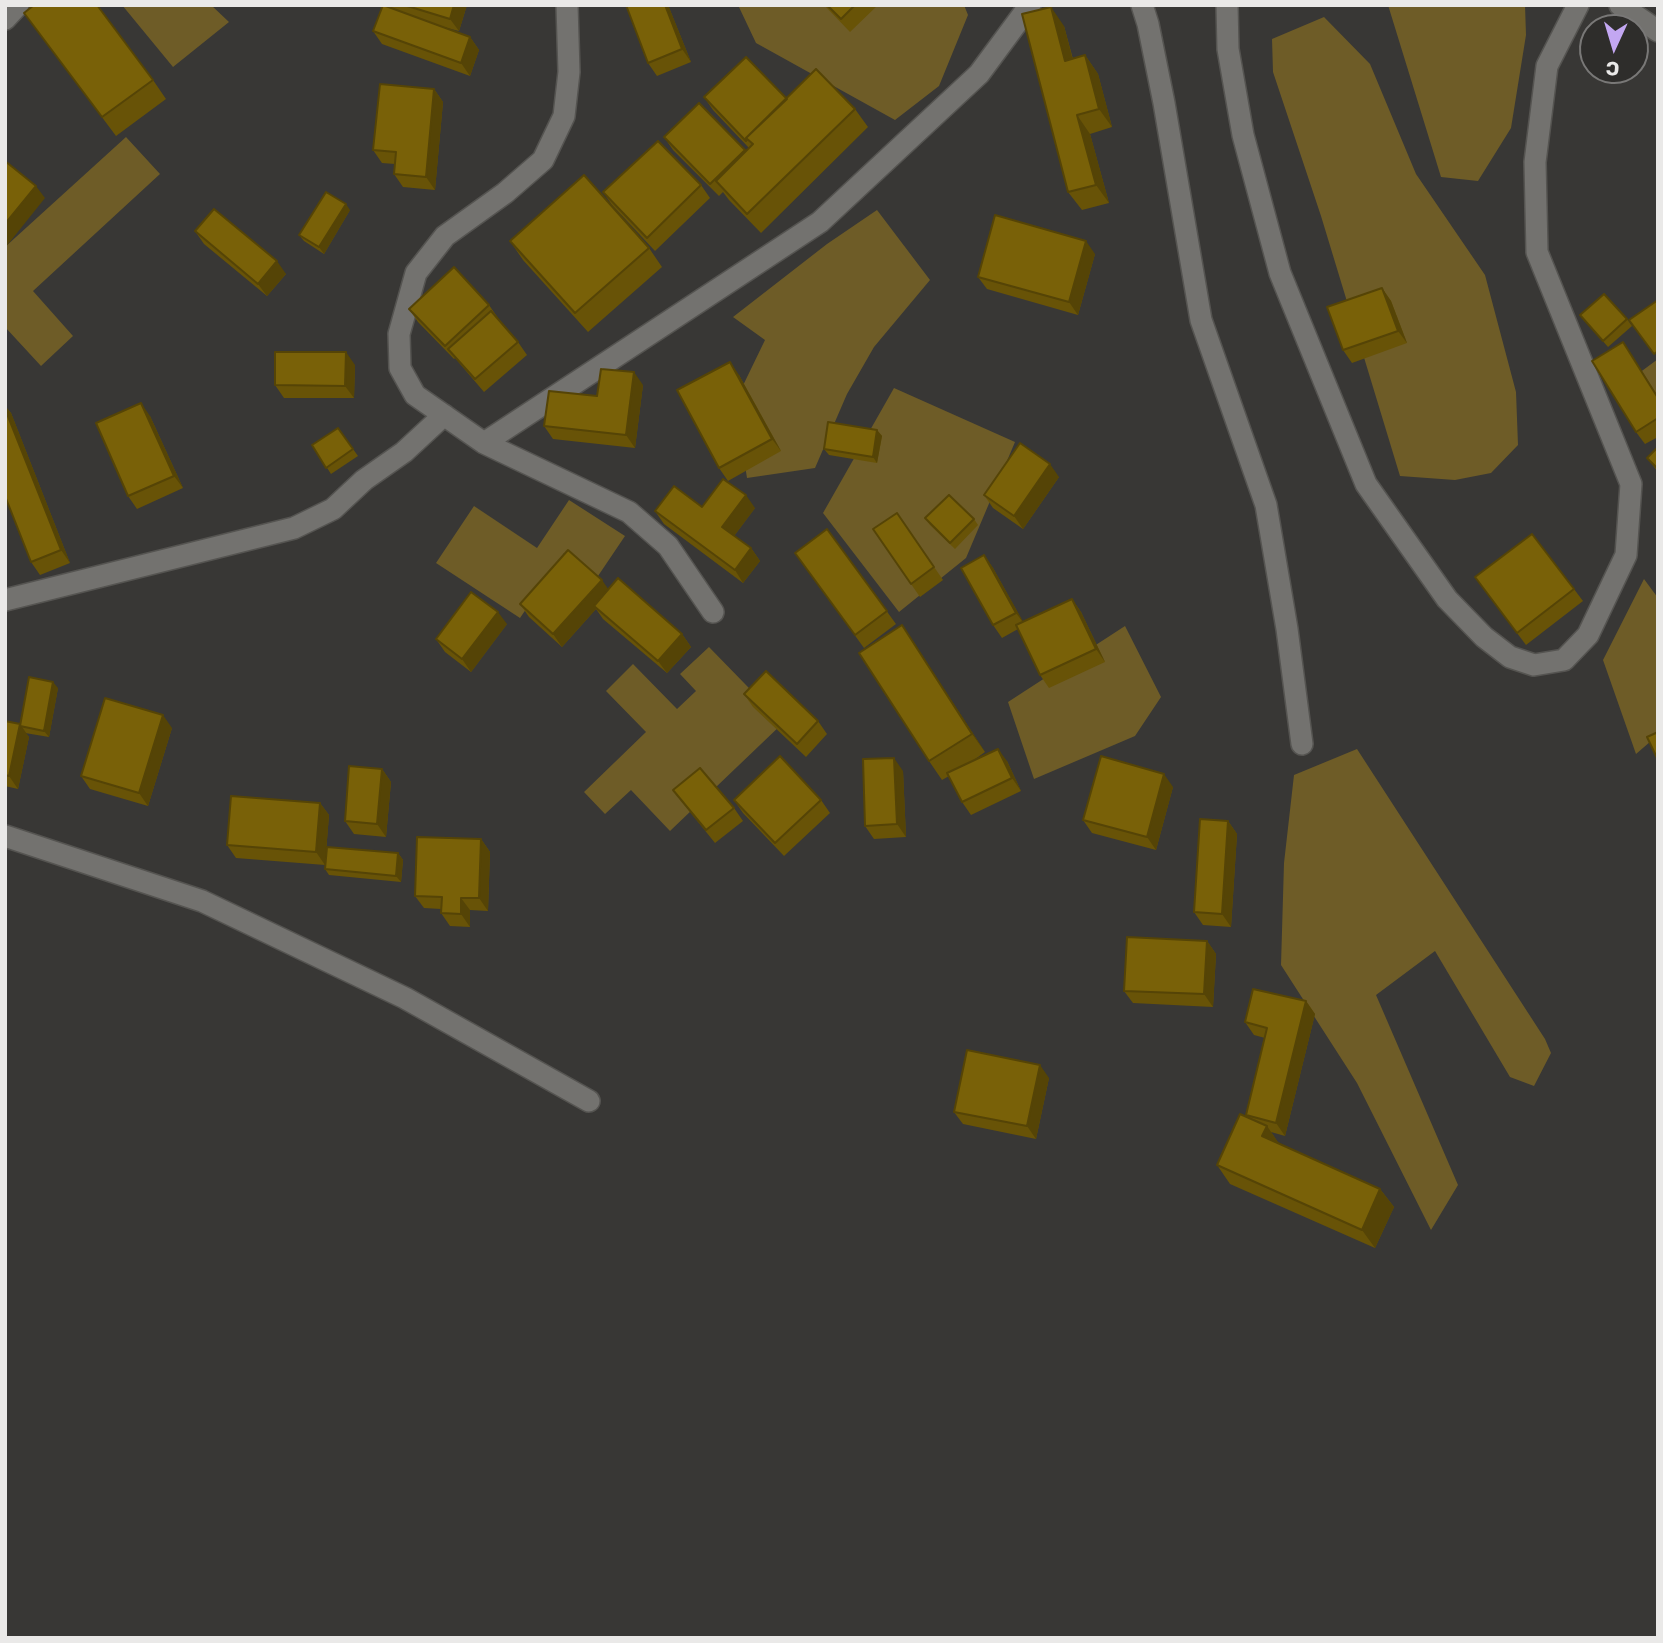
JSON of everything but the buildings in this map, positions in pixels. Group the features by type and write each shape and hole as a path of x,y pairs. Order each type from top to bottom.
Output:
{"lane":[{"path":"5,19 18,5"},
{"path":"567,5 569,72 564,116 543,160 505,193 445,236 416,274 400,334 400,368 415,395 484,443 629,512 668,546 713,612"},
{"path":"484,443 820,222 979,74 1030,5"},
{"path":"1142,5 1149,24 1164,103 1201,320 1266,505 1287,629 1302,744"},
{"path":"1227,5 1228,49 1243,135 1280,273 1366,484 1447,600 1484,637 1510,657 1534,665 1564,660 1588,635 1626,555 1631,484 1536,252 1535,162 1547,66 1578,5"},
{"path":"1620,5 1658,31"},
{"path":"5,600 294,528 333,509 365,480 404,452 444,415"},
{"path":"5,836 202,901 405,999 589,1101"}],"shaded area":[{"path":"122,5 211,5 229,22 173,67"},
{"path":"738,5 964,5 968,15 939,86 895,120 756,43"},
{"path":"1388,5 1525,5 1526,35 1511,128 1478,181 1441,177"},
{"path":"1324,17 1370,64 1416,174 1485,275 1516,392 1518,445 1491,473 1455,480 1400,476 1321,216 1273,72 1272,39"},
{"path":"126,137 160,174 33,291 73,336 41,366 5,327 5,247"},
{"path":"877,210 930,280 874,347 847,394 815,468 747,478 735,402 765,340 733,317 827,244"},
{"path":"1658,359 1658,421 1631,379"},
{"path":"894,388 1015,442 966,558 899,612 823,513"},
{"path":"569,500 625,536 598,576 564,553 520,618 436,563 474,506 537,548"},
{"path":"1644,579 1658,598 1658,735 1636,754 1603,660"},
{"path":"1125,626 1161,697 1135,736 1034,779 1008,702"},
{"path":"709,647 783,723 670,831 631,790 605,814 584,792 646,732 606,691 633,664 677,709 696,691 680,674"},
{"path":"1357,749 1545,1039 1551,1053 1534,1086 1510,1077 1435,951 1376,995 1458,1185 1431,1230 1357,1083 1281,965 1284,863 1294,775"}]}
